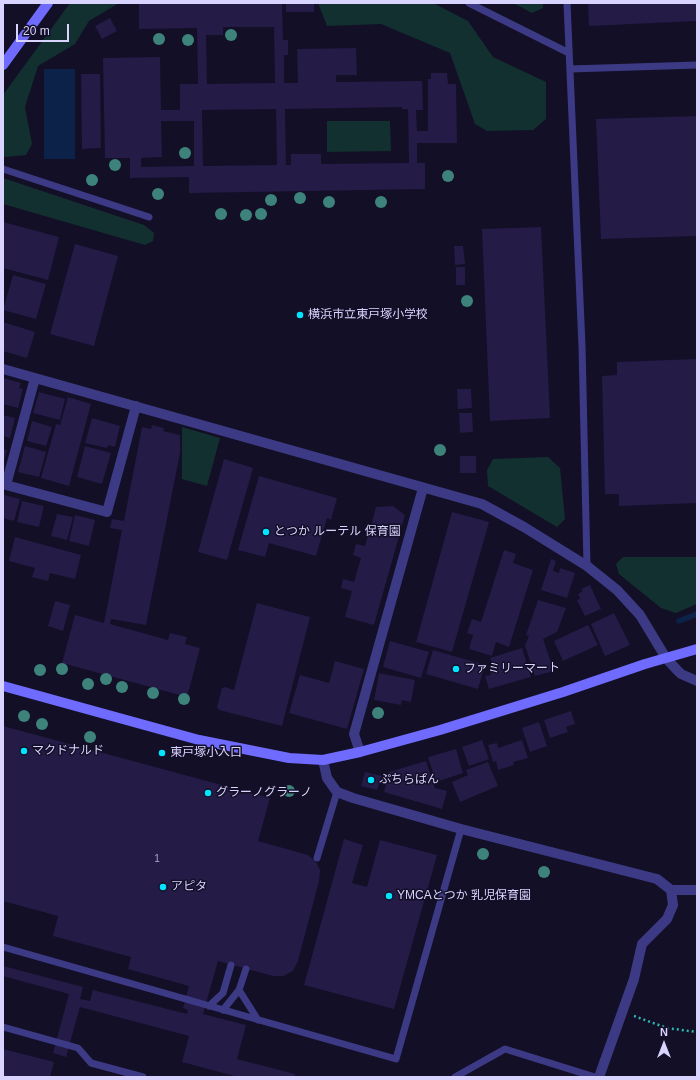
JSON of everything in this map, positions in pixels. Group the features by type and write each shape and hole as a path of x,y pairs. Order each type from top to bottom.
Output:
{"street":[{"path":"3,65 48,3"},
{"path":"3,369 482,504 524,527 586,566 617,590 640,615 666,658 681,674 697,681"},
{"path":"35,378 6,485 107,512 136,406"},
{"path":"360,752 354,734 423,488"},
{"path":"3,686 199,740 289,758 323,760 360,752 440,730 697,649"},
{"path":"323,760 327,778 337,792 353,798 461,829 657,879 671,890 697,890"},
{"path":"599,1077 634,979 642,944 667,919 673,905 671,890"}],"lane":[{"path":"469,3 569,53"},
{"path":"567,3 582,346 586,566"},
{"path":"570,69 697,65"},
{"path":"3,169 149,217"},
{"path":"317,858 337,792"},
{"path":"3,947 396,1059 461,829"},
{"path":"209,1006 223,993 231,965"},
{"path":"223,1010 239,990 246,969"},
{"path":"239,990 258,1020"},
{"path":"3,1027 78,1048 91,1063 143,1077"},
{"path":"455,1077 505,1049 595,1077"}],"path":[{"path":"622,1012 667,1028 697,1032"}],"green space":[{"path":"70,3 119,3 89,21 75,44 38,66 25,107 32,144 26,155 5,157 3,156 3,95"},
{"path":"318,3 433,3 468,21 493,57 546,82 546,119 533,130 487,131 475,124 450,53 381,24 327,26"},
{"path":"513,3 543,3 543,8 532,13"},
{"path":"327,121 390,121 391,151 327,152"},
{"path":"3,178 144,225 154,233 153,241 145,245 3,204"},
{"path":"182,427 220,438 207,486 182,479"},
{"path":"548,457 560,468 565,519 557,527 488,486 487,470 493,459"},
{"path":"623,557 697,557 697,604 676,613 661,608 619,574 616,564"}],"water":[{"path":"44,69 75,69 75,159 44,159"}],"building":[{"path":"139,3 282,3 283,40 288,40 288,55 284,55 284,83 298,83 297,49 356,48 357,75 336,75 336,82 422,81 423,110 416,110 417,131 428,131 428,79 431,79 431,73 447,73 448,84 456,84 457,143 417,143 417,163 425,163 425,189 189,193 189,177 130,178 130,158 105,158 103,58 160,57 161,110 180,110 180,84 198,84 197,28 139,29","holes":["223,27 274,27 275,83 207,84 206,35 223,35","402,107 402,109 408,109 409,163 321,164 321,154 291,154 291,165 286,165 285,109","276,109 277,165 203,166 202,110","161,121 194,121 194,166 141,167 141,158 162,157"]},
{"path":"286,3 314,3 314,12 286,12"},
{"path":"588,3 697,3 697,21 589,26"},
{"path":"110,18 117,31 102,39 95,26"},
{"path":"81,74 100,74 101,148 82,149"},
{"path":"697,116 697,236 601,239 596,119"},
{"path":"3,222 59,237 48,280 3,268"},
{"path":"541,227 550,418 490,421 482,229"},
{"path":"75,244 118,256 94,346 50,334"},
{"path":"454,246 463,246 465,264 455,265"},
{"path":"456,267 465,267 465,285 456,285"},
{"path":"13,275 46,284 36,319 3,310"},
{"path":"3,322 35,332 27,358 3,351"},
{"path":"697,359 697,503 619,506 619,494 605,494 602,376 617,375 617,362"},
{"path":"3,378 21,383 19,388 23,389 18,408 3,404"},
{"path":"457,389 471,389 472,408 458,409"},
{"path":"39,392 65,399 60,420 33,413"},
{"path":"68,397 91,404 69,486 41,478 56,424 60,425"},
{"path":"459,413 472,413 473,432 460,433"},
{"path":"3,415 15,418 10,438 3,436"},
{"path":"92,418 120,426 115,447 108,445 107,448 85,443"},
{"path":"32,421 52,427 46,446 27,441"},
{"path":"152,425 164,428 163,431 180,435 180,453 146,625 111,619 110,624 168,640 170,633 187,637 185,644 200,648 187,697 62,663 75,615 104,623 122,530 110,528 112,519 124,521 142,427 151,429"},
{"path":"25,446 46,452 39,477 18,472"},
{"path":"85,446 111,453 102,484 77,477"},
{"path":"3,449 7,450 3,464"},
{"path":"460,456 476,456 476,473 460,473"},
{"path":"224,459 253,468 227,560 198,552"},
{"path":"259,476 337,498 331,520 327,518 316,556 269,543 265,557 238,550"},
{"path":"4,495 20,499 14,521 3,518"},
{"path":"22,501 44,506 39,527 17,522"},
{"path":"393,506 405,515 374,625 345,617 352,591 341,588 343,579 354,582 361,558 353,555 356,544 365,546 376,507"},
{"path":"452,512 489,522 452,652 416,642"},
{"path":"57,514 73,517 67,540 51,536"},
{"path":"75,515 95,520 89,546 69,541"},
{"path":"15,537 81,555 75,579 50,573 48,581 32,577 35,568 9,561"},
{"path":"504,550 516,554 513,563 533,570 509,647 496,642 492,656 469,649 473,635 467,633 472,619 481,622"},
{"path":"551,559 556,561 553,571 559,573 560,568 575,573 567,598 541,590"},
{"path":"590,585 601,609 585,616 577,600 580,599 578,594 583,591 581,589"},
{"path":"538,600 566,608 557,632 543,639 554,671 535,676 525,646 529,636 526,635"},
{"path":"55,601 70,605 63,631 48,626"},
{"path":"257,603 310,617 282,726 219,710 217,707 222,688 225,687 234,690"},
{"path":"614,613 630,645 605,656 591,624"},
{"path":"588,625 598,645 563,661 554,641"},
{"path":"390,641 429,652 421,678 383,667"},
{"path":"522,648 531,677 489,689 485,676 491,675 489,666 493,665 490,658"},
{"name":"ファミリーマート","path":"433,650 485,665 478,689 426,674"},
{"path":"335,661 364,669 347,729 289,713 300,675 329,683"},
{"path":"379,673 415,680 411,702 402,700 401,705 374,700"},
{"path":"571,711 575,724 566,727 568,732 550,738 544,720"},
{"path":"539,722 547,746 530,752 522,728"},
{"name":"アピタ","path":"3,726 270,798 258,841 308,855 316,862 320,870 319,881 298,961 293,971 283,976 273,976 218,961 203,1014 246,1025 237,1059 295,1074 294,1077 238,1077 182,1062 189,1036 80,1007 66,1057 53,1053 69,994 3,976 3,966 83,987 80,999 90,1001 93,990 187,1014 188,1010 183,1008 189,986 128,969 131,957 53,936 58,916 3,901"},
{"path":"482,740 489,759 469,766 462,747"},
{"path":"522,740 528,758 513,762 514,765 498,770 496,761 493,762 488,745 497,743 498,748"},
{"path":"456,749 463,773 436,782 428,757"},
{"path":"426,761 435,788 447,791 442,809 384,792 389,772"},
{"path":"488,762 498,786 460,802 452,782 468,775 466,770"},
{"path":"365,772 382,776 377,790 361,786"},
{"path":"344,839 363,845 352,883 367,887 380,840 437,855 394,1009 304,985"},
{"path":"3,1049 54,1062 50,1077 3,1077"}],"waterway":[{"path":"679,621 697,614"}],"place":[{"name":"横浜市立東戸塚小学校","path":"300,315"},
{"name":"とつか ルーテル 保育園","path":"266,532"},
{"name":"ファミリーマート","path":"456,669"},
{"name":"マクドナルド","path":"24,751"},
{"name":"東戸塚小入口","path":"162,753"},
{"name":"ぷちらぱん","path":"371,780"},
{"name":"グラーノグラーノ","path":"208,793"},
{"name":"アピタ","path":"163,887"},
{"name":"YMCAとつか 乳児保育園","path":"389,896"}]}
